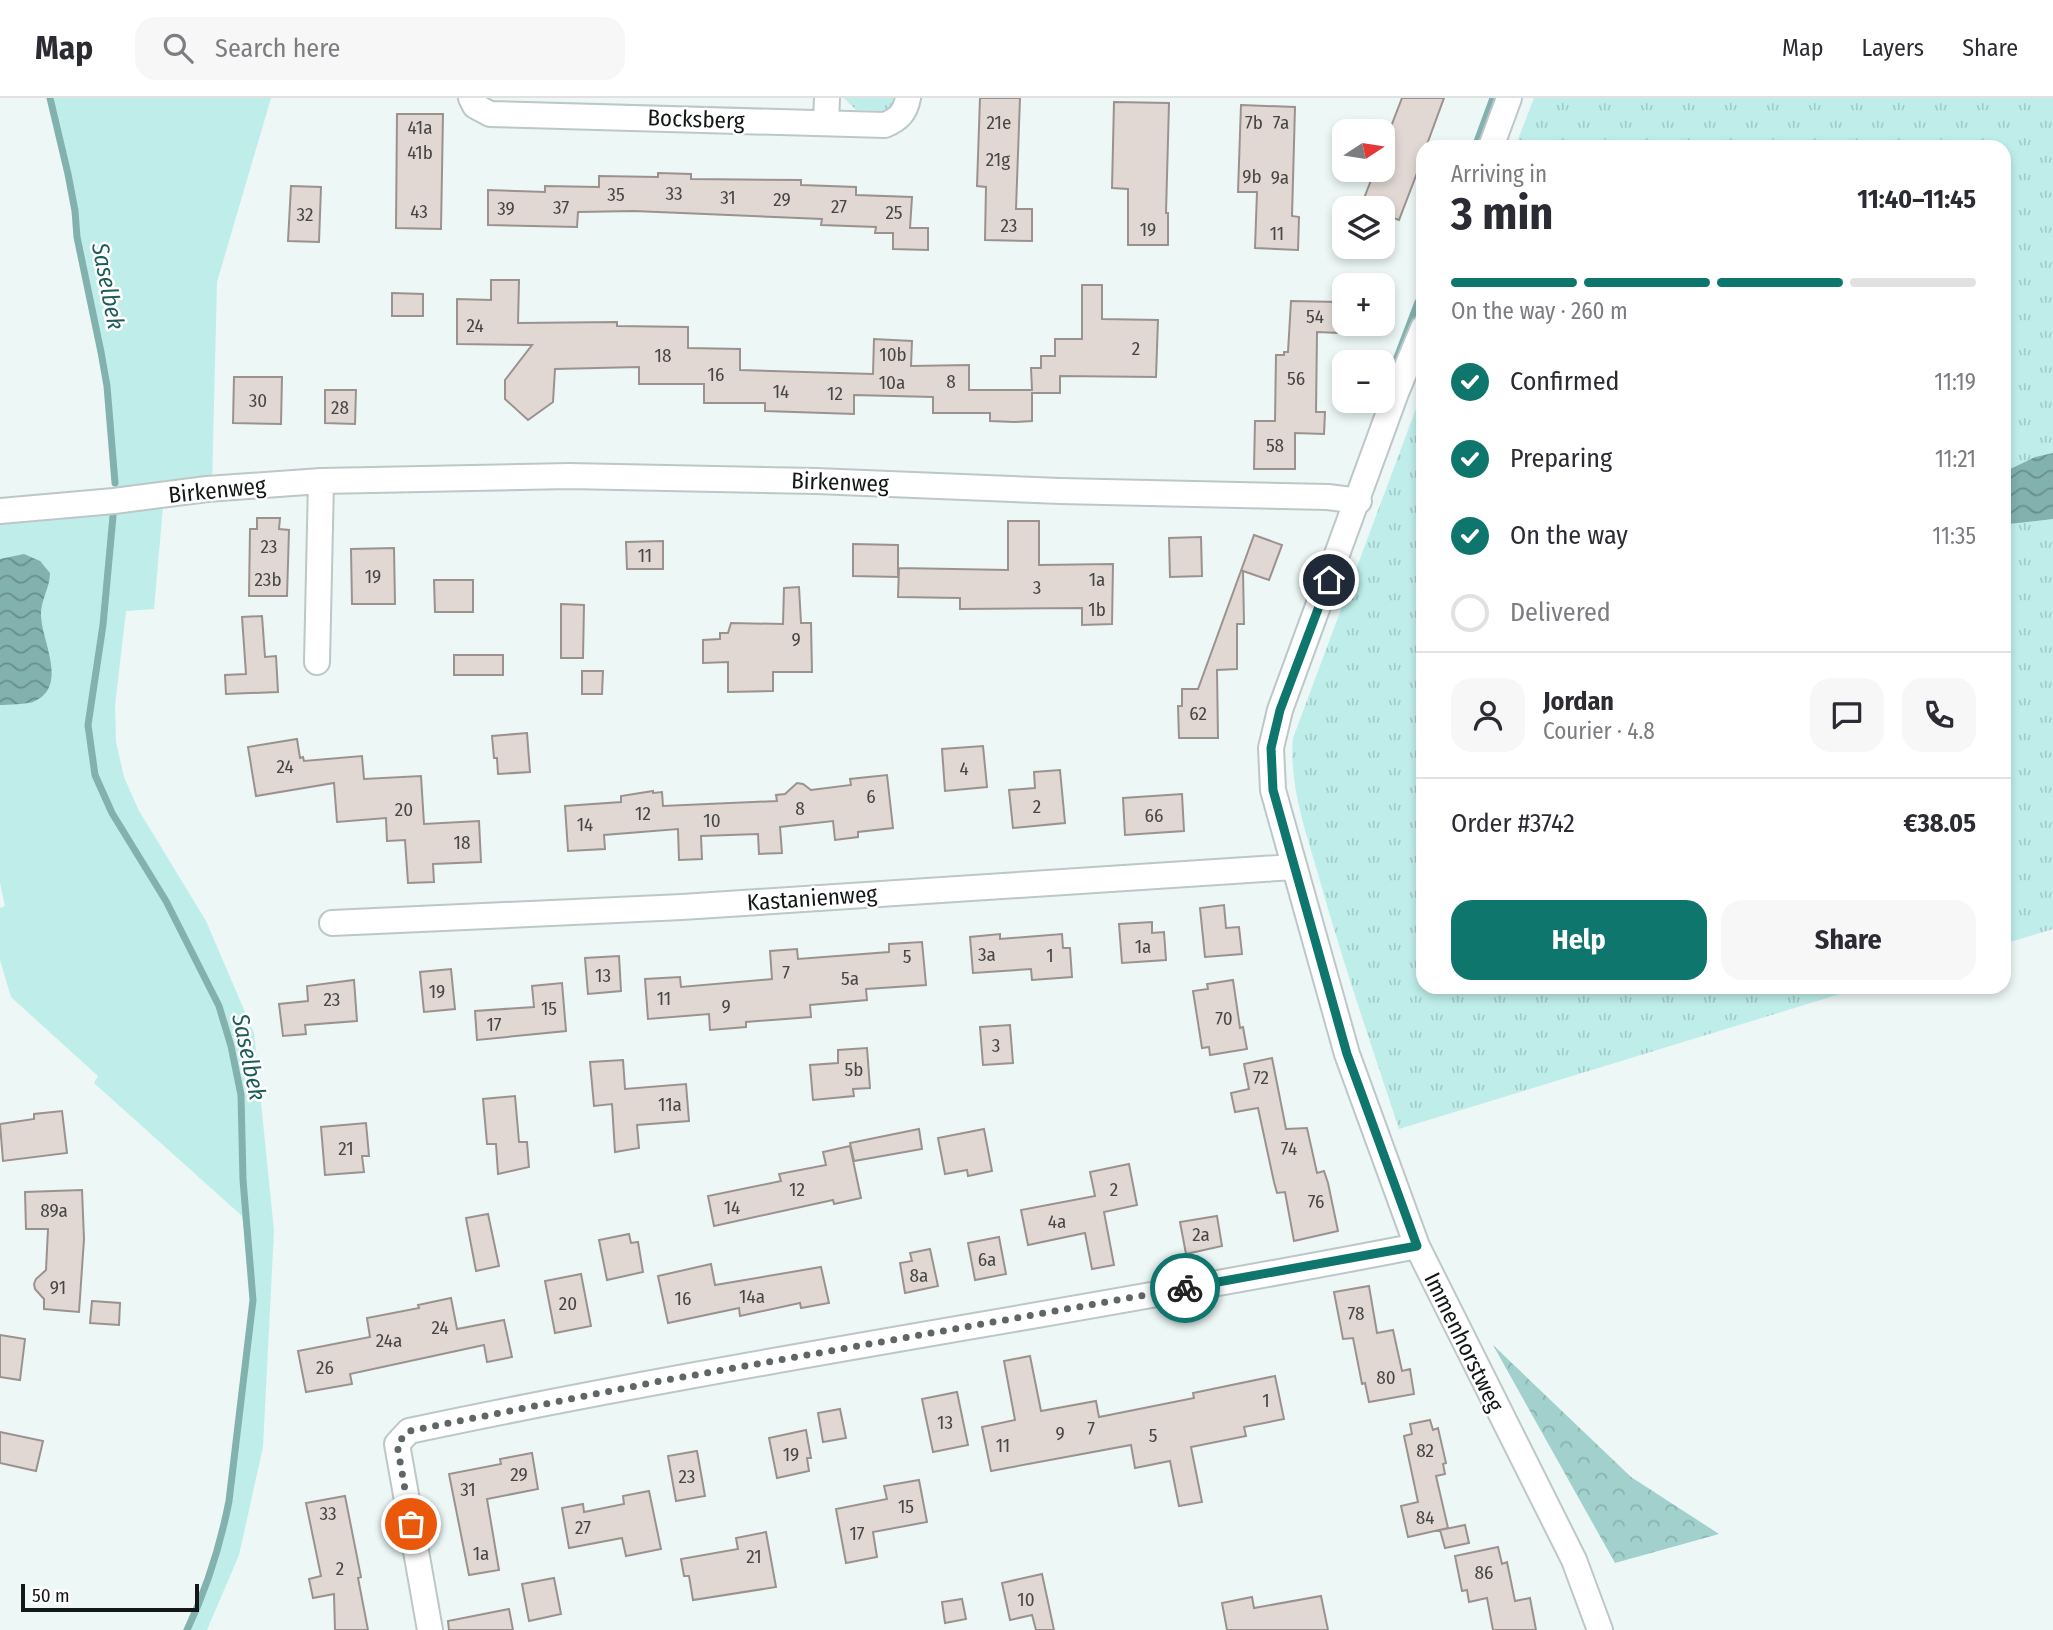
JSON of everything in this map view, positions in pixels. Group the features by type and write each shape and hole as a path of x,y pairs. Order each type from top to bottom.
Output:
{"street":[{"name":"Bocksberg","path":"471,98 475,106 490,114 566,107 827,110 885,125 897,120 905,109 908,98"},
{"path":"1494,140 1509,98"},
{"name":"Immenhorstweg","path":"1416,345 1280,710 1271,748 1273,790 1347,1054 1417,1246 1574,1560 1600,1630"},
{"name":"Birkenweg","path":"0,511 114,501 207,489 321,481 569,476 1328,497 1359,501"},
{"path":"317,662 321,481"},
{"name":"Kastanienweg","path":"332,923 682,907 1293,867"},
{"path":"430,1630 397,1444 409,1431 661,1381 1417,1246"}],"green space":[{"path":"50,98 271,98 217,282 212,485 160,489 163,507 154,609 126,611 115,706 116,742 124,777 138,809 206,921 254,1033 274,1231 263,1447 239,1555 207,1630 187,1630 215,1564 229,1501 253,1300 242,1216 94,1083 98,1076 11,997 0,960 0,908 5,906 0,883 0,522 114,501 107,386 95,315 77,237 68,174"},
{"path":"844,98 900,98 900,103 886,111 856,110"},
{"path":"1534,98 2053,98 2053,453 2035,457 2011,469 2011,140 1518,140"},
{"path":"1416,409 1416,994 1840,994 1399,1129 1347,970 1299,807 1293,773 1293,738"},
{"path":"2053,519 2053,929 2011,942 2011,524"},
{"path":"1493,1345 1631,1477 1719,1534 1615,1563"}],"water":[{"path":"2053,453 2053,519 2011,524 2011,469 2035,457"},
{"path":"24,554 40,561 50,573 41,616 52,675 50,686 44,695 33,702 0,705 0,559"}],"building":[{"path":"980,98 1020,98 1016,209 1032,209 1032,241 985,240 986,187 977,186"},
{"path":"1402,98 1444,98 1429,140 1416,140 1416,176 1399,220 1395,219 1395,196 1365,196 1370,182 1395,182 1394,119"},
{"path":"1114,102 1169,103 1166,213 1168,245 1128,245 1128,189 1112,188"},
{"path":"1241,105 1295,107 1292,216 1299,217 1298,250 1255,248 1257,192 1238,192"},
{"path":"397,114 443,114 441,229 396,228"},
{"path":"658,173 691,174 691,179 801,180 801,185 856,187 856,195 912,197 910,228 928,228 928,250 893,249 893,233 875,233 876,227 821,225 822,219 634,211 578,212 577,227 488,225 488,190 545,192 545,186 599,187 599,176 658,177"},
{"path":"291,186 321,187 319,242 288,241"},
{"path":"491,280 519,280 518,323 617,322 617,326 688,327 688,348 740,349 740,370 873,374 874,339 912,341 911,366 969,365 969,390 1032,390 1031,368 1041,368 1041,356 1055,356 1055,339 1082,339 1082,285 1102,285 1102,319 1158,320 1156,377 1060,376 1060,393 1032,393 1032,421 1014,422 990,421 990,413 933,413 933,397 854,395 854,414 765,411 765,403 704,403 704,384 639,384 639,367 555,369 553,402 528,420 505,399 505,380 532,345 457,344 457,299 491,300"},
{"path":"392,293 423,294 423,316 392,316"},
{"path":"1291,301 1332,302 1332,333 1317,332 1316,412 1325,412 1324,434 1295,433 1295,469 1254,469 1255,421 1275,421 1276,355 1288,352"},
{"path":"234,377 282,377 281,424 233,423"},
{"path":"325,390 356,390 355,424 325,423"},
{"path":"257,518 280,518 279,529 289,530 287,596 249,596 250,529 257,529"},
{"path":"1008,521 1039,521 1039,565 1113,564 1112,624 1082,625 1082,608 960,609 960,598 898,597 899,568 1008,570"},
{"path":"1254,535 1282,545 1269,580 1243,571 1244,624 1237,624 1237,669 1217,670 1218,738 1179,738 1178,706 1182,706 1182,689 1198,689"},
{"path":"1201,537 1202,576 1170,577 1169,538"},
{"path":"663,541 663,569 627,569 626,542"},
{"path":"853,544 898,545 898,577 853,576"},
{"path":"394,548 395,604 352,604 351,549"},
{"path":"434,580 473,580 473,612 435,612"},
{"path":"799,587 801,623 811,623 812,672 773,672 773,691 728,692 728,662 703,663 703,640 720,639 720,633 728,633 731,623 783,624 784,588"},
{"path":"561,604 584,605 583,658 561,658"},
{"path":"262,616 265,657 276,656 278,692 226,694 225,675 246,674 242,617"},
{"path":"454,655 503,655 503,675 454,675"},
{"path":"582,671 603,671 602,694 582,694"},
{"path":"527,733 530,772 498,774 492,736"},
{"path":"297,739 300,758 303,757 304,761 362,756 364,779 421,776 424,824 479,821 481,862 433,864 434,882 408,883 405,840 387,841 386,818 337,822 334,783 256,796 248,747"},
{"path":"983,746 987,787 945,791 942,749"},
{"path":"1060,770 1065,823 1013,828 1009,790 1035,788 1034,772"},
{"path":"887,775 893,828 858,832 858,837 835,840 833,821 780,827 782,853 759,854 758,834 701,836 702,859 679,860 678,829 604,835 605,849 568,851 565,806 621,802 621,796 653,791 662,792 663,806 777,801 776,795 785,794 797,783 811,790 851,785 850,779"},
{"path":"1182,794 1184,831 1125,835 1123,798"},
{"path":"1224,905 1226,928 1239,927 1242,954 1205,957 1200,908"},
{"path":"1152,922 1152,933 1164,932 1166,960 1122,963 1119,924"},
{"path":"1000,934 1000,939 1062,934 1063,948 1070,948 1072,977 1032,980 1031,969 973,973 970,937"},
{"path":"922,942 926,985 866,989 867,1000 810,1005 811,1017 746,1022 746,1027 710,1030 709,1014 648,1019 645,979 680,977 681,987 772,979 770,951 797,949 798,959 889,952 889,944"},
{"path":"619,956 621,991 588,994 585,958"},
{"path":"451,969 455,1009 424,1012 420,972"},
{"path":"354,980 357,1021 305,1025 306,1034 283,1036 279,1004 308,1001 307,986"},
{"path":"1233,980 1240,1028 1243,1027 1247,1049 1210,1055 1209,1047 1202,1048 1193,991 1208,989 1207,984"},
{"path":"562,983 566,1031 477,1040 475,1011 534,1007 532,986"},
{"path":"1010,1025 1013,1063 983,1065 980,1027"},
{"path":"867,1048 870,1088 853,1089 854,1096 813,1100 810,1065 838,1063 838,1050"},
{"path":"1272,1058 1286,1129 1307,1128 1317,1173 1324,1171 1328,1183 1338,1231 1294,1241 1285,1192 1277,1193 1258,1108 1235,1112 1231,1093 1249,1089 1244,1064"},
{"path":"623,1060 625,1089 686,1084 689,1121 637,1125 639,1148 615,1152 612,1104 594,1106 590,1062"},
{"path":"515,1096 519,1142 527,1142 529,1167 498,1174 496,1144 487,1144 483,1099"},
{"path":"62,1111 67,1153 3,1161 0,1124 34,1119 34,1114"},
{"path":"366,1123 369,1156 362,1156 364,1172 325,1175 321,1127"},
{"path":"919,1129 922,1149 854,1161 850,1143"},
{"path":"984,1129 992,1171 968,1176 967,1170 945,1174 938,1138"},
{"path":"850,1146 861,1198 834,1204 833,1200 714,1226 708,1196 781,1181 779,1174 826,1165 823,1152"},
{"path":"1129,1164 1137,1205 1104,1212 1114,1265 1092,1269 1085,1233 1028,1245 1021,1210 1095,1196 1090,1172"},
{"path":"82,1190 84,1239 79,1312 44,1309 44,1299 34,1284 46,1270 48,1229 26,1229 25,1192"},
{"path":"488,1214 499,1266 476,1271 466,1218"},
{"path":"1217,1216 1222,1246 1186,1254 1180,1222"},
{"path":"629,1234 631,1243 638,1242 643,1272 607,1280 599,1240"},
{"path":"999,1237 1006,1274 975,1280 968,1243"},
{"path":"930,1249 938,1286 905,1293 900,1263 912,1261 910,1253"},
{"path":"711,1264 715,1285 821,1267 829,1303 801,1308 800,1303 740,1316 739,1308 668,1323 658,1276"},
{"path":"581,1274 591,1326 555,1333 545,1281"},
{"path":"1369,1286 1377,1333 1393,1330 1402,1371 1410,1369 1414,1394 1369,1402 1365,1383 1362,1384 1353,1338 1343,1339 1334,1292"},
{"path":"451,1298 457,1329 504,1320 512,1357 487,1362 484,1345 350,1374 352,1384 306,1392 298,1351 370,1337 367,1318 419,1308 418,1305"},
{"path":"92,1301 120,1303 119,1325 90,1323"},
{"path":"0,1335 25,1339 20,1380 0,1377"},
{"path":"1030,1356 1041,1411 1096,1401 1099,1417 1194,1398 1193,1393 1275,1376 1284,1419 1244,1427 1246,1436 1191,1447 1202,1502 1179,1506 1170,1461 1135,1468 1131,1445 991,1471 982,1427 1015,1420 1004,1361"},
{"path":"957,1392 968,1445 933,1452 922,1399"},
{"path":"840,1409 846,1438 823,1442 818,1413"},
{"path":"1430,1420 1433,1430 1438,1428 1446,1463 1443,1464 1445,1474 1436,1476 1448,1528 1408,1537 1401,1506 1418,1502 1404,1436 1412,1434 1410,1424"},
{"path":"806,1430 811,1458 807,1458 809,1471 777,1478 769,1438"},
{"path":"0,1432 43,1441 36,1471 0,1463"},
{"path":"697,1451 705,1496 676,1501 668,1456"},
{"path":"532,1453 538,1489 487,1499 499,1570 469,1575 449,1474 501,1464 500,1459"},
{"path":"919,1480 927,1522 873,1532 877,1557 846,1563 836,1509 887,1499 884,1486"},
{"path":"649,1491 661,1549 626,1556 622,1538 569,1548 562,1508 583,1504 584,1512 624,1504 623,1496"},
{"path":"345,1496 368,1630 335,1630 334,1594 313,1598 309,1579 321,1576 306,1503"},
{"path":"1465,1525 1469,1543 1445,1548 1440,1530"},
{"path":"766,1532 776,1587 693,1600 689,1576 684,1576 681,1559 738,1549 736,1538"},
{"path":"1498,1547 1502,1564 1507,1562 1515,1601 1530,1598 1536,1630 1493,1630 1487,1598 1469,1602 1467,1590 1462,1591 1455,1556"},
{"path":"1042,1574 1054,1630 1036,1630 1032,1615 1010,1620 1002,1583"},
{"path":"554,1578 561,1614 529,1621 522,1584"},
{"path":"1321,1596 1328,1630 1227,1630 1222,1603 1252,1597 1254,1608"},
{"path":"962,1599 966,1619 945,1623 942,1602"},
{"path":"509,1609 513,1630 449,1630 448,1621"}],"waterway":[{"name":"Saselbek","path":"50,98 68,174 77,237 107,386 115,483"},
{"path":"1478,140 1493,98"},
{"path":"1395,363 1416,307"},
{"name":"Saselbek","path":"113,516 103,625 88,725 95,775 112,813 166,901 219,1006 241,1095 243,1180 253,1300 229,1501 212,1567 187,1630"}],"way so far":[{"path":"411,1524 397,1444 409,1431 529,1405 1185,1288"}],"route":[{"path":"1185,1288 1417,1246 1347,1054 1273,790 1271,748 1280,710 1329,580"}]}
